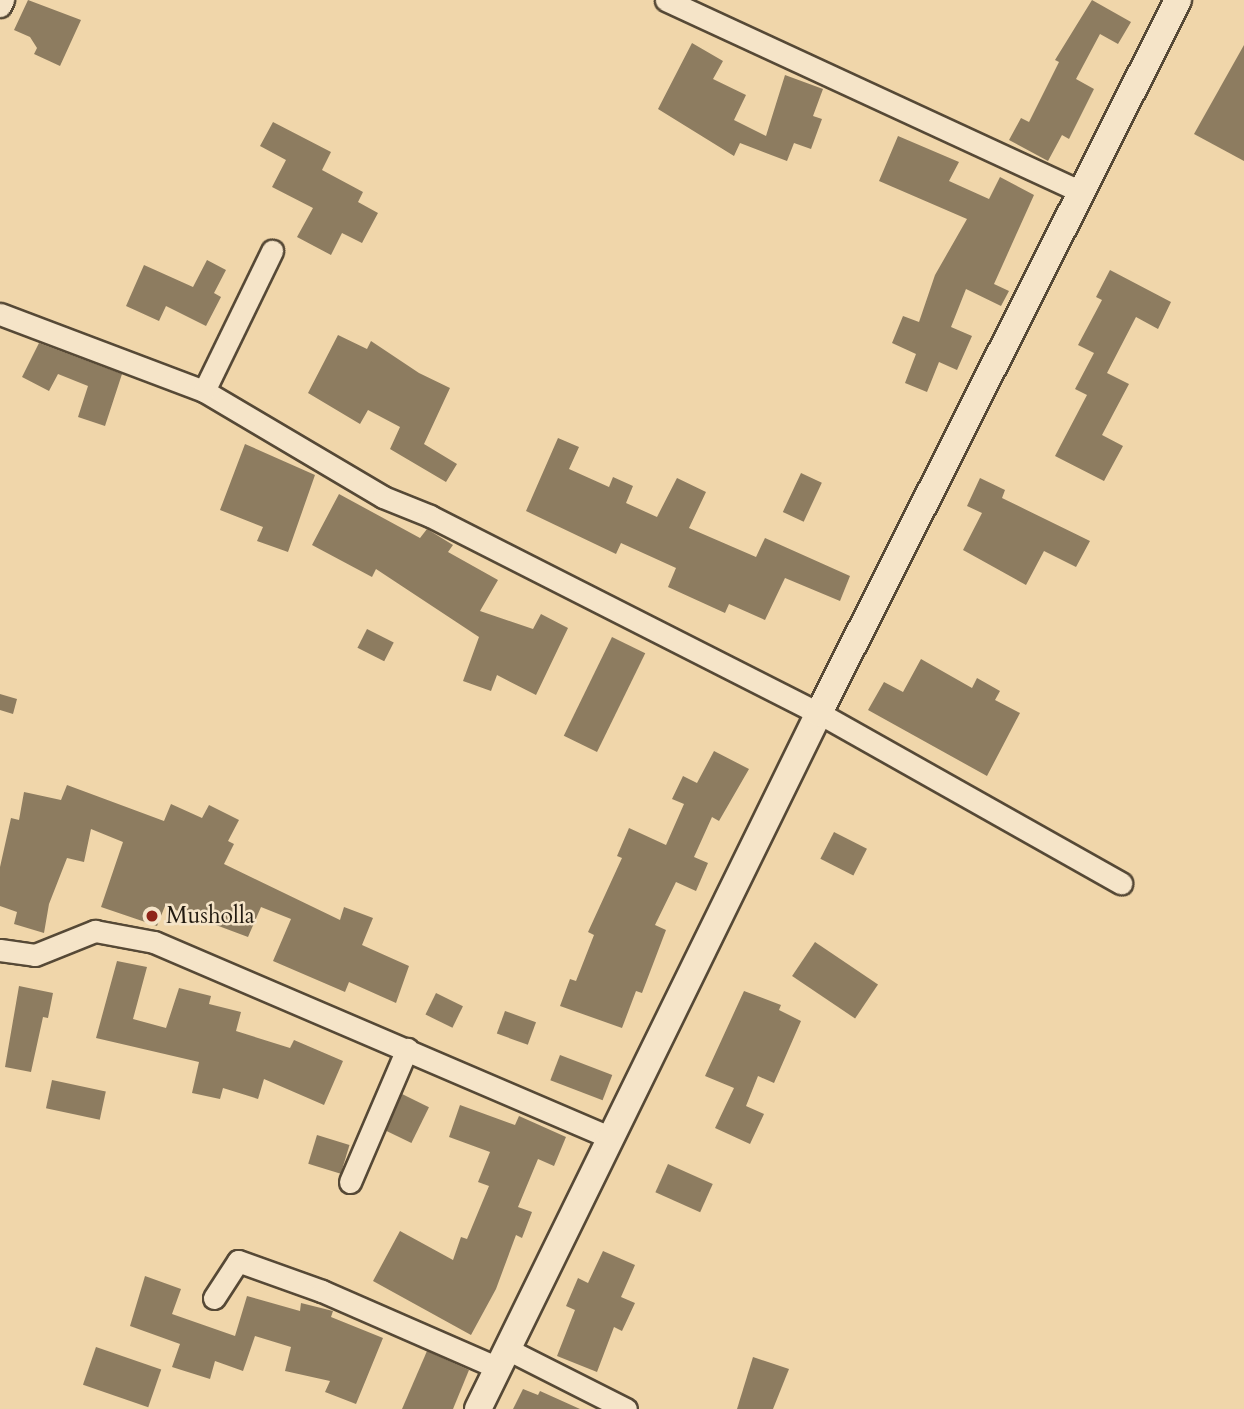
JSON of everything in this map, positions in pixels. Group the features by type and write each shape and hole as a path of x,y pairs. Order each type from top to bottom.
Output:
{"street":[{"path":"0,6 3,0"},
{"path":"666,0 1080,191"},
{"path":"478,1409 819,713 1178,0"},
{"path":"204,391 272,251"},
{"path":"0,314 204,391 383,497 430,516 819,713 1121,883"},
{"path":"0,950 35,956 94,931 154,942 609,1137"},
{"path":"350,1182 407,1049"},
{"path":"214,1298 238,1261 504,1359 626,1409"}],"building":[{"path":"28,0 81,20 60,66 34,54 37,48 30,37 14,30"},
{"path":"1092,0 1131,22 1118,44 1100,34 1076,79 1094,89 1069,139 1062,135 1048,161 1009,140 1021,118 1029,122 1059,62 1055,60"},
{"path":"692,43 723,61 713,79 746,95 734,120 766,136 785,75 823,89 813,116 822,119 811,149 794,143 787,161 740,143 734,156 658,109"},
{"path":"1244,45 1244,161 1194,134"},
{"path":"273,122 331,152 322,170 363,192 358,202 378,213 362,243 342,233 331,255 297,237 313,208 272,187 286,160 260,146"},
{"path":"898,136 959,162 949,181 989,199 1000,177 1034,195 994,284 1009,291 1001,306 966,289 951,327 972,336 957,370 939,362 927,392 905,383 916,354 892,343 903,316 919,322 935,275 967,219 879,181"},
{"path":"207,260 226,270 214,293 221,297 206,326 166,306 159,321 126,306 144,265 193,287"},
{"path":"1110,270 1171,302 1158,329 1136,317 1107,373 1129,384 1102,435 1123,446 1104,481 1055,456 1087,395 1075,389 1094,353 1078,345 1102,300 1096,297"},
{"path":"338,335 367,349 371,341 419,373 450,388 424,444 457,464 446,482 390,449 400,427 368,410 360,424 308,393"},
{"path":"39,343 122,374 105,426 78,417 88,386 58,374 49,391 22,377"},
{"path":"558,438 579,447 569,469 609,487 613,477 633,486 626,503 657,517 677,478 706,492 689,528 756,557 765,538 850,576 840,601 785,578 765,620 729,604 725,613 668,587 676,568 621,543 616,554 526,511"},
{"path":"245,444 315,475 288,552 257,541 263,527 220,510"},
{"path":"801,473 822,483 804,522 783,512"},
{"path":"980,478 1005,490 1002,498 1090,541 1076,567 1044,551 1026,585 963,550 982,513 967,506"},
{"path":"339,494 420,538 427,529 453,545 448,552 498,580 480,611 533,629 541,614 568,628 536,695 497,675 491,691 463,681 479,637 376,569 372,577 312,545"},
{"path":"367,629 394,643 384,661 357,648"},
{"path":"612,637 645,653 597,752 564,736"},
{"path":"921,659 972,688 977,678 1000,691 995,700 1020,713 987,776 868,710 884,682 903,692"},
{"path":"0,694 17,699 13,714 0,710"},
{"path":"714,751 749,769 719,821 712,817 694,857 708,863 696,891 676,882 655,925 666,930 642,993 636,991 622,1028 560,1006 570,979 576,981 594,935 588,932 622,858 617,856 629,828 666,845 684,804 672,799 683,776 697,783"},
{"path":"67,785 164,821 171,804 202,818 209,805 239,820 228,841 234,844 224,864 340,920 344,907 373,918 362,945 409,966 396,1003 349,982 345,992 273,961 291,919 261,907 248,937 165,906 157,926 101,907 123,842 91,829 84,862 67,858 49,904 44,933 14,924 17,912 0,906 0,867 11,818 19,820 24,792 61,800"},
{"path":"834,832 867,849 853,876 820,859"},
{"path":"815,942 878,984 855,1018 792,976"},
{"path":"117,961 147,967 133,1019 166,1028 179,988 211,996 209,1004 241,1012 236,1031 290,1048 294,1040 343,1061 324,1105 264,1079 258,1099 223,1088 220,1099 192,1093 199,1062 96,1038"},
{"path":"19,986 53,993 48,1018 43,1017 31,1072 5,1067"},
{"path":"744,991 781,1005 779,1010 801,1021 774,1083 758,1076 746,1106 764,1114 750,1144 715,1128 734,1088 705,1076"},
{"path":"436,993 463,1006 452,1028 425,1015"},
{"path":"505,1011 536,1022 528,1045 497,1034"},
{"path":"560,1055 612,1075 603,1100 550,1080"},
{"path":"52,1080 106,1091 100,1120 46,1108"},
{"path":"402,1094 429,1107 411,1143 384,1130"},
{"path":"460,1105 515,1125 519,1116 566,1137 554,1166 538,1159 518,1207 532,1212 522,1238 516,1235 496,1289 471,1335 373,1281 400,1231 453,1260 461,1237 467,1239 489,1186 478,1182 490,1152 449,1137"},
{"path":"317,1135 350,1145 341,1174 308,1164"},
{"path":"668,1164 713,1184 700,1212 655,1192"},
{"path":"603,1251 635,1265 621,1297 635,1303 622,1331 614,1327 597,1372 557,1356 575,1310 566,1306 578,1278 588,1283"},
{"path":"145,1276 181,1289 172,1314 235,1336 247,1296 300,1311 301,1303 333,1311 331,1317 383,1338 356,1404 325,1392 330,1381 285,1371 291,1347 255,1336 243,1371 215,1361 210,1379 172,1367 180,1344 130,1326"},
{"path":"96,1347 161,1369 148,1407 83,1385"},
{"path":"427,1351 469,1370 453,1409 402,1409"},
{"path":"753,1357 789,1369 773,1409 737,1409"},
{"path":"523,1389 538,1395 540,1391 580,1409 513,1409"}],"place":[{"name":"Musholla","path":"152,916"}]}
